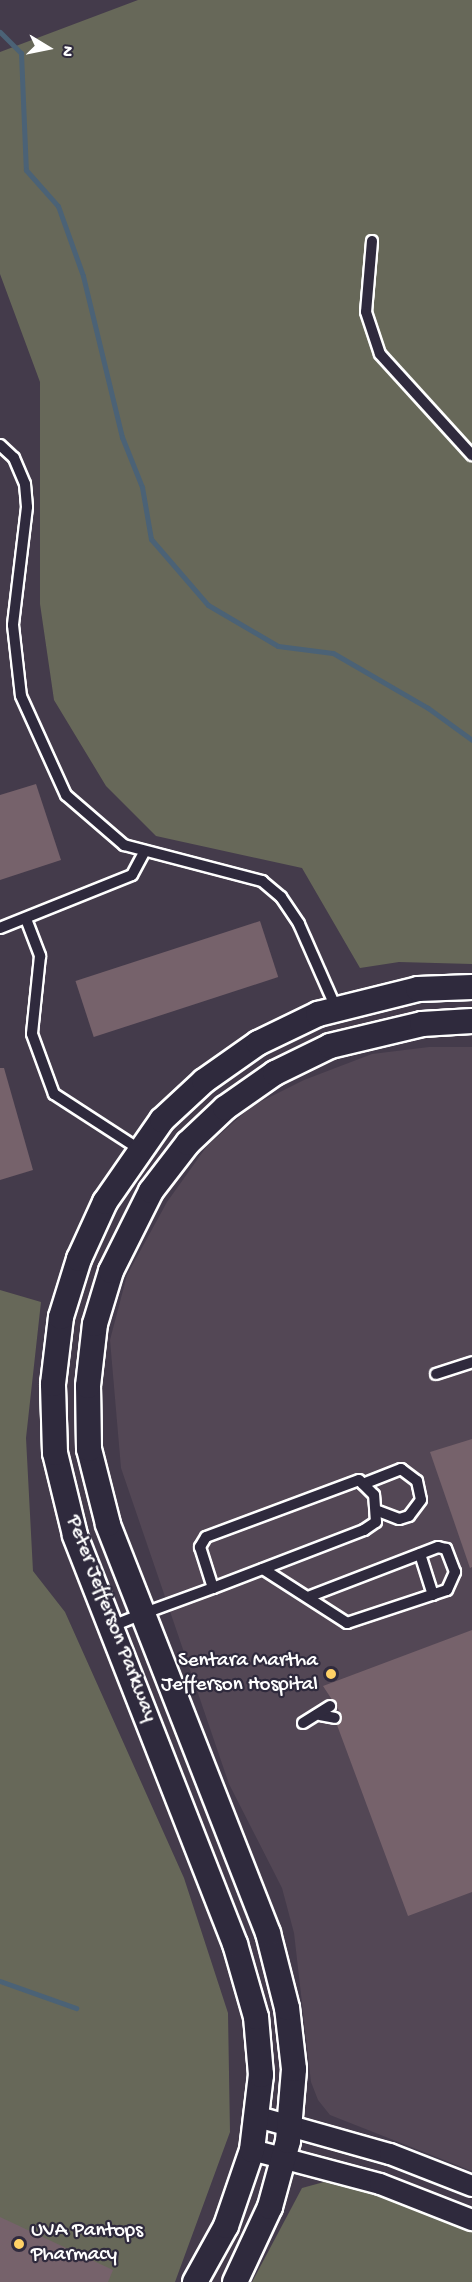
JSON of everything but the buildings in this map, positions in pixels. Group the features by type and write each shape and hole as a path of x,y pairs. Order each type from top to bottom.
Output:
{"street":[{"name":"Peter Jefferson Parkway","path":"195,2282 225,2226 252,2150 258,2117 261,2075 256,2017 235,1944 75,1535 55,1453 53,1384 61,1317 79,1259 105,1202 139,1149 162,1120 213,1075 258,1043 336,1008 418,989 472,987"},
{"name":"Peter Jefferson Parkway","path":"235,2282 270,2207 291,2126 294,2069 290,2028 268,1934 108,1524 89,1428 95,1324 111,1271 136,1218 188,1143 225,1108 275,1073 330,1046 378,1032 472,1022"},
{"path":"258,2117 390,2154 472,2186"},
{"path":"252,2150 380,2184 472,2220"}],"lane":[{"path":"372,241 366,312 380,354 472,454"},
{"path":"0,445 14,458 25,484 27,507 13,622 21,696 47,762 74,802 124,845 262,881 281,897 300,924 336,1008"},
{"path":"0,621 13,622"},
{"path":"0,928 132,875 144,852"},
{"path":"26,919 40,956 32,1034 50,1087 78,1114 139,1149"},
{"path":"436,1374 472,1362"},
{"path":"363,1484 401,1469 417,1481 421,1500 409,1516 399,1519 378,1511"},
{"path":"110,1627 142,1614 213,1588 364,1530 376,1522 378,1511 374,1495 359,1480 206,1537 200,1547 213,1588"},
{"path":"263,1569 309,1597 337,1619 358,1623 433,1595 453,1584 455,1572 446,1549 438,1547 309,1597"},
{"path":"420,1554 433,1595"},
{"path":"321,1715 322,1709 330,1706"},
{"path":"303,1722 321,1715 334,1719"}],"shaded area":[{"name":"Sentara Martha Jefferson Hospital","path":"429,1047 472,1047 472,2171 330,2115 318,2100 311,2082 294,1933 282,1888 229,1784 121,1468 110,1340 127,1275 167,1202 207,1146 252,1106 304,1080 372,1054"}],"green space":[{"path":"138,0 472,0 472,964 399,962 360,968 302,868 156,836 106,786 54,700 40,604 40,382 0,274 0,52"},
{"path":"0,1290 41,1302 26,1438 33,1571 65,1612 184,1878 228,2013 230,2132 175,2282 0,2282"},
{"path":"324,2182 393,2199 472,2232 472,2282 252,2282 302,2188"}],"waterway":[{"path":"0,32 21,53 26,170 58,206 83,276 122,437 142,487 151,539 208,605 278,646 333,653 428,708 472,740"},
{"path":"0,1981 76,2008"}],"place":[{"name":"Sentara Martha Jefferson Hospital","path":"331,1674"},
{"name":"UVA Pantops Pharmacy","path":"19,2244"}]}
